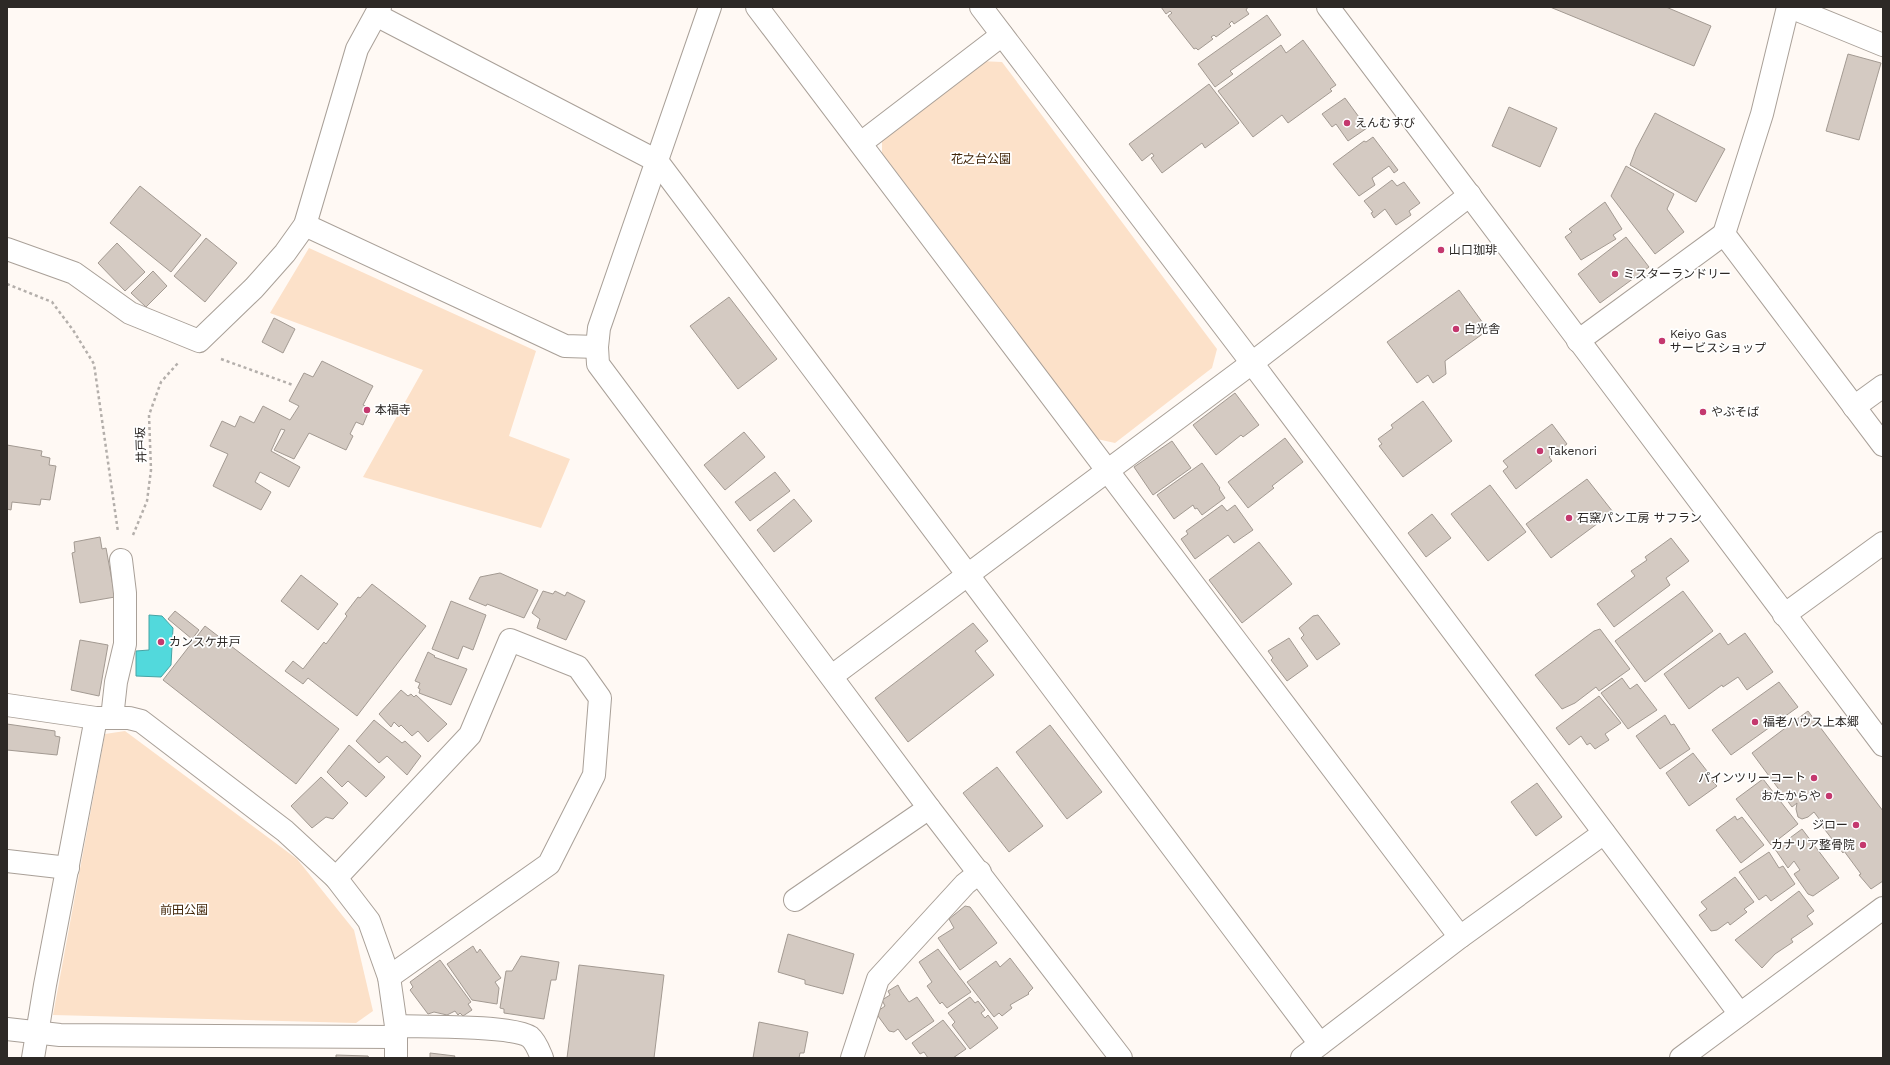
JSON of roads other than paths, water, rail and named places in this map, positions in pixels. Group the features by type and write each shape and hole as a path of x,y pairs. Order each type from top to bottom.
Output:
{"street":[{"path":"710,7 599,328 597,347 598,364 929,808 980,872 1121,1058"},
{"path":"757,7 1460,937"},
{"path":"981,7 1252,363 1740,1014"},
{"path":"1328,7 1784,616 1883,745"},
{"path":"1578,341 1724,234 1762,114 1789,7 1883,46"},
{"path":"7,249 74,273 130,313 199,341 254,288 285,253 305,225 357,49 378,11 657,161 1320,1044"},
{"path":"861,143 1002,35"},
{"path":"832,676 1252,363 1470,195"},
{"path":"305,225 564,346 597,347"},
{"path":"1724,234 1883,445"},
{"path":"1854,407 1883,386"},
{"path":"1784,616 1883,543"},
{"path":"33,1058 36,1033 68,868 104,718 116,682 125,644 125,593 121,560"},
{"path":"336,878 470,735 510,640 578,667 600,698 594,775 549,864 389,977"},
{"path":"7,705 104,718 129,718 140,721 285,831 336,878 369,921 389,977 396,1040"},
{"path":"795,900 929,808"},
{"path":"1302,1058 1460,937 1604,833"},
{"path":"7,861 68,868"},
{"path":"852,1058 878,979 965,884 980,872"},
{"path":"1681,1058 1883,908"},
{"path":"7,1030 60,1035 396,1040 480,1028 517,1032 530,1037 537,1045 542,1058"}],"water":[{"path":"149,615 162,616 173,628 171,665 161,677 136,676 136,651 149,650"}],"place":[{"name":"えんむすび","path":"1347,123"},
{"name":"山口珈琲","path":"1441,250"},
{"name":"ミスターランドリー","path":"1615,274"},
{"name":"白光舎","path":"1456,329"},
{"name":"Keiyo Gas サービスショップ","path":"1662,341"},
{"name":"本福寺","path":"367,410"},
{"name":"やぶそば","path":"1703,412"},
{"name":"Takenori","path":"1540,451"},
{"name":"石窯パン工房 サフラン","path":"1569,518"},
{"name":"カンスケ井戸","path":"161,642"},
{"name":"福老ハウス上本郷","path":"1755,722"},
{"name":"パインツリーコート","path":"1814,778"},
{"name":"おたからや","path":"1829,796"},
{"name":"ジロー","path":"1856,825"},
{"name":"カナリア整骨院","path":"1863,845"}],"park label":[{"name":"花之台公園","path":"981,159"},
{"name":"前田公園","path":"184,910"}]}
